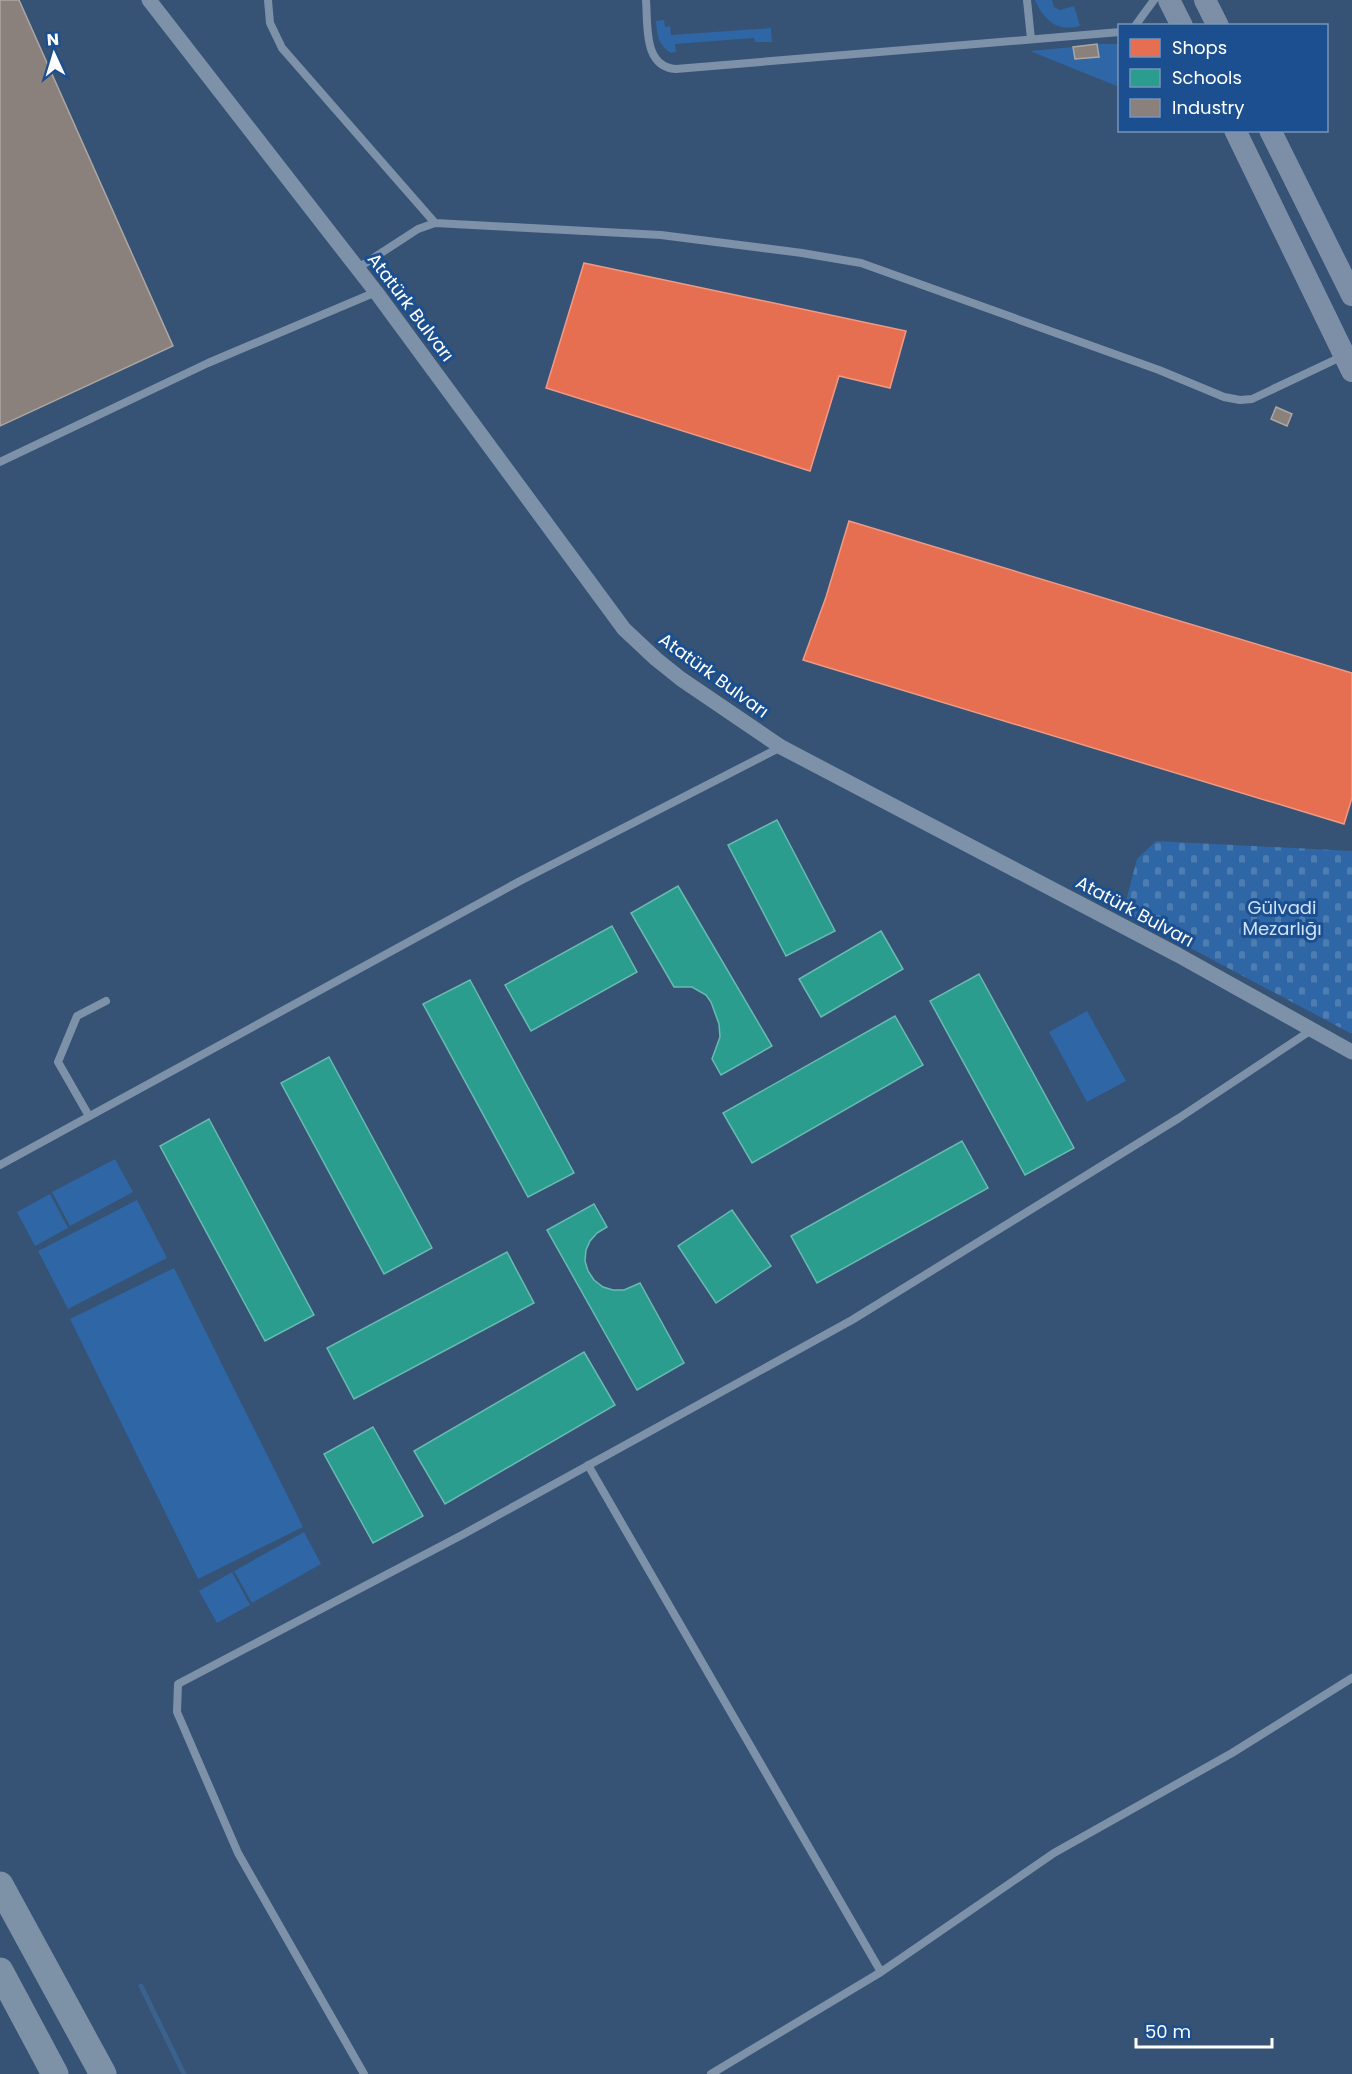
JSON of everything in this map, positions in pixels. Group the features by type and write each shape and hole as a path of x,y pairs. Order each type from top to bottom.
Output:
{"highway":[{"path":"0,1886 103,2074"},
{"path":"0,1971 55,2074"}],"main road":[{"path":"1169,0 1181,24"},
{"path":"1205,0 1217,24"},
{"path":"1236,132 1348,363"},
{"path":"1271,132 1352,295"}],"street":[{"name":"Atatürk Bulvarı","path":"149,0 358,268 624,628 656,659 681,679 781,747 1167,949 1352,1052"}],"lane":[{"path":"268,0 270,23 282,48 435,223"},
{"path":"646,0 653,55 661,65 670,69 1118,32"},
{"path":"1028,0 1031,39"},
{"path":"1136,24 1154,0"},
{"path":"358,268 418,229 435,223 661,236 802,253 861,263 1159,370 1224,398 1252,399 1348,363"},
{"path":"0,462 208,363 376,292"},
{"path":"0,1165 520,880 781,747"},
{"path":"89,1116 58,1062 77,1016 106,1001"},
{"path":"364,2074 238,1853 177,1712 177,1684 462,1535 852,1320 1179,1118 1312,1029"},
{"path":"588,1465 881,1972"},
{"path":"711,2074 881,1972 1054,1853 1232,1753 1352,1678"}],"green space":[{"path":"1035,0 1052,0 1054,7 1060,10 1074,6 1080,26 1058,26 1047,19"},
{"path":"664,20 665,27 670,26 671,35 771,28 772,42 755,42 754,38 675,44 676,52 671,53 663,47 658,35 656,21"},
{"path":"1097,44 1118,44 1118,87 1030,51 1073,47 1075,59 1098,57"},
{"name":"Gülvadi Mezarlığı","path":"1156,841 1352,851 1352,1034 1123,912 1137,859"},
{"path":"1087,1011 1126,1081 1087,1102 1049,1032"},
{"path":"115,1159 133,1192 70,1226 52,1192"},
{"path":"50,1194 68,1228 35,1246 17,1212"},
{"path":"137,1200 167,1258 68,1309 38,1251"},
{"path":"174,1268 303,1527 198,1579 70,1319"},
{"path":"304,1532 321,1564 252,1603 234,1571"},
{"path":"232,1572 250,1605 217,1623 199,1591"}],"building: Shops":[{"path":"584,263 906,331 890,388 839,376 810,471 546,388"},
{"path":"849,521 1352,673 1352,798 1344,824 803,660 826,597"}],"building: Schools":[{"path":"777,820 835,931 786,956 728,845"},
{"path":"678,886 772,1046 721,1075 712,1059 720,1037 719,1024 711,1002 706,995 692,987 674,987 631,913"},
{"path":"612,926 637,972 531,1031 505,985"},
{"path":"881,931 903,969 821,1017 799,979"},
{"path":"979,974 1074,1148 1025,1175 930,1001"},
{"path":"470,980 574,1173 528,1197 423,1004"},
{"path":"895,1016 923,1065 752,1163 723,1113"},
{"path":"329,1057 432,1248 384,1274 281,1083"},
{"path":"209,1119 314,1315 265,1341 160,1146"},
{"path":"962,1141 988,1188 817,1283 791,1236"},
{"path":"594,1204 607,1227 597,1233 586,1250 585,1261 588,1271 603,1287 613,1290 624,1290 640,1283 684,1363 637,1390 547,1230"},
{"path":"732,1210 771,1266 716,1303 678,1246"},
{"path":"507,1252 534,1303 354,1399 327,1348"},
{"path":"584,1352 615,1405 445,1504 414,1451"},
{"path":"373,1427 423,1516 373,1543 324,1454"}],"building: Industry":[{"path":"0,0 19,0 173,346 0,426"},
{"path":"1097,44 1099,57 1075,59 1073,47"},
{"path":"1276,407 1292,414 1287,426 1271,419"}],"waterway":[{"path":"141,1986 184,2074"}]}
